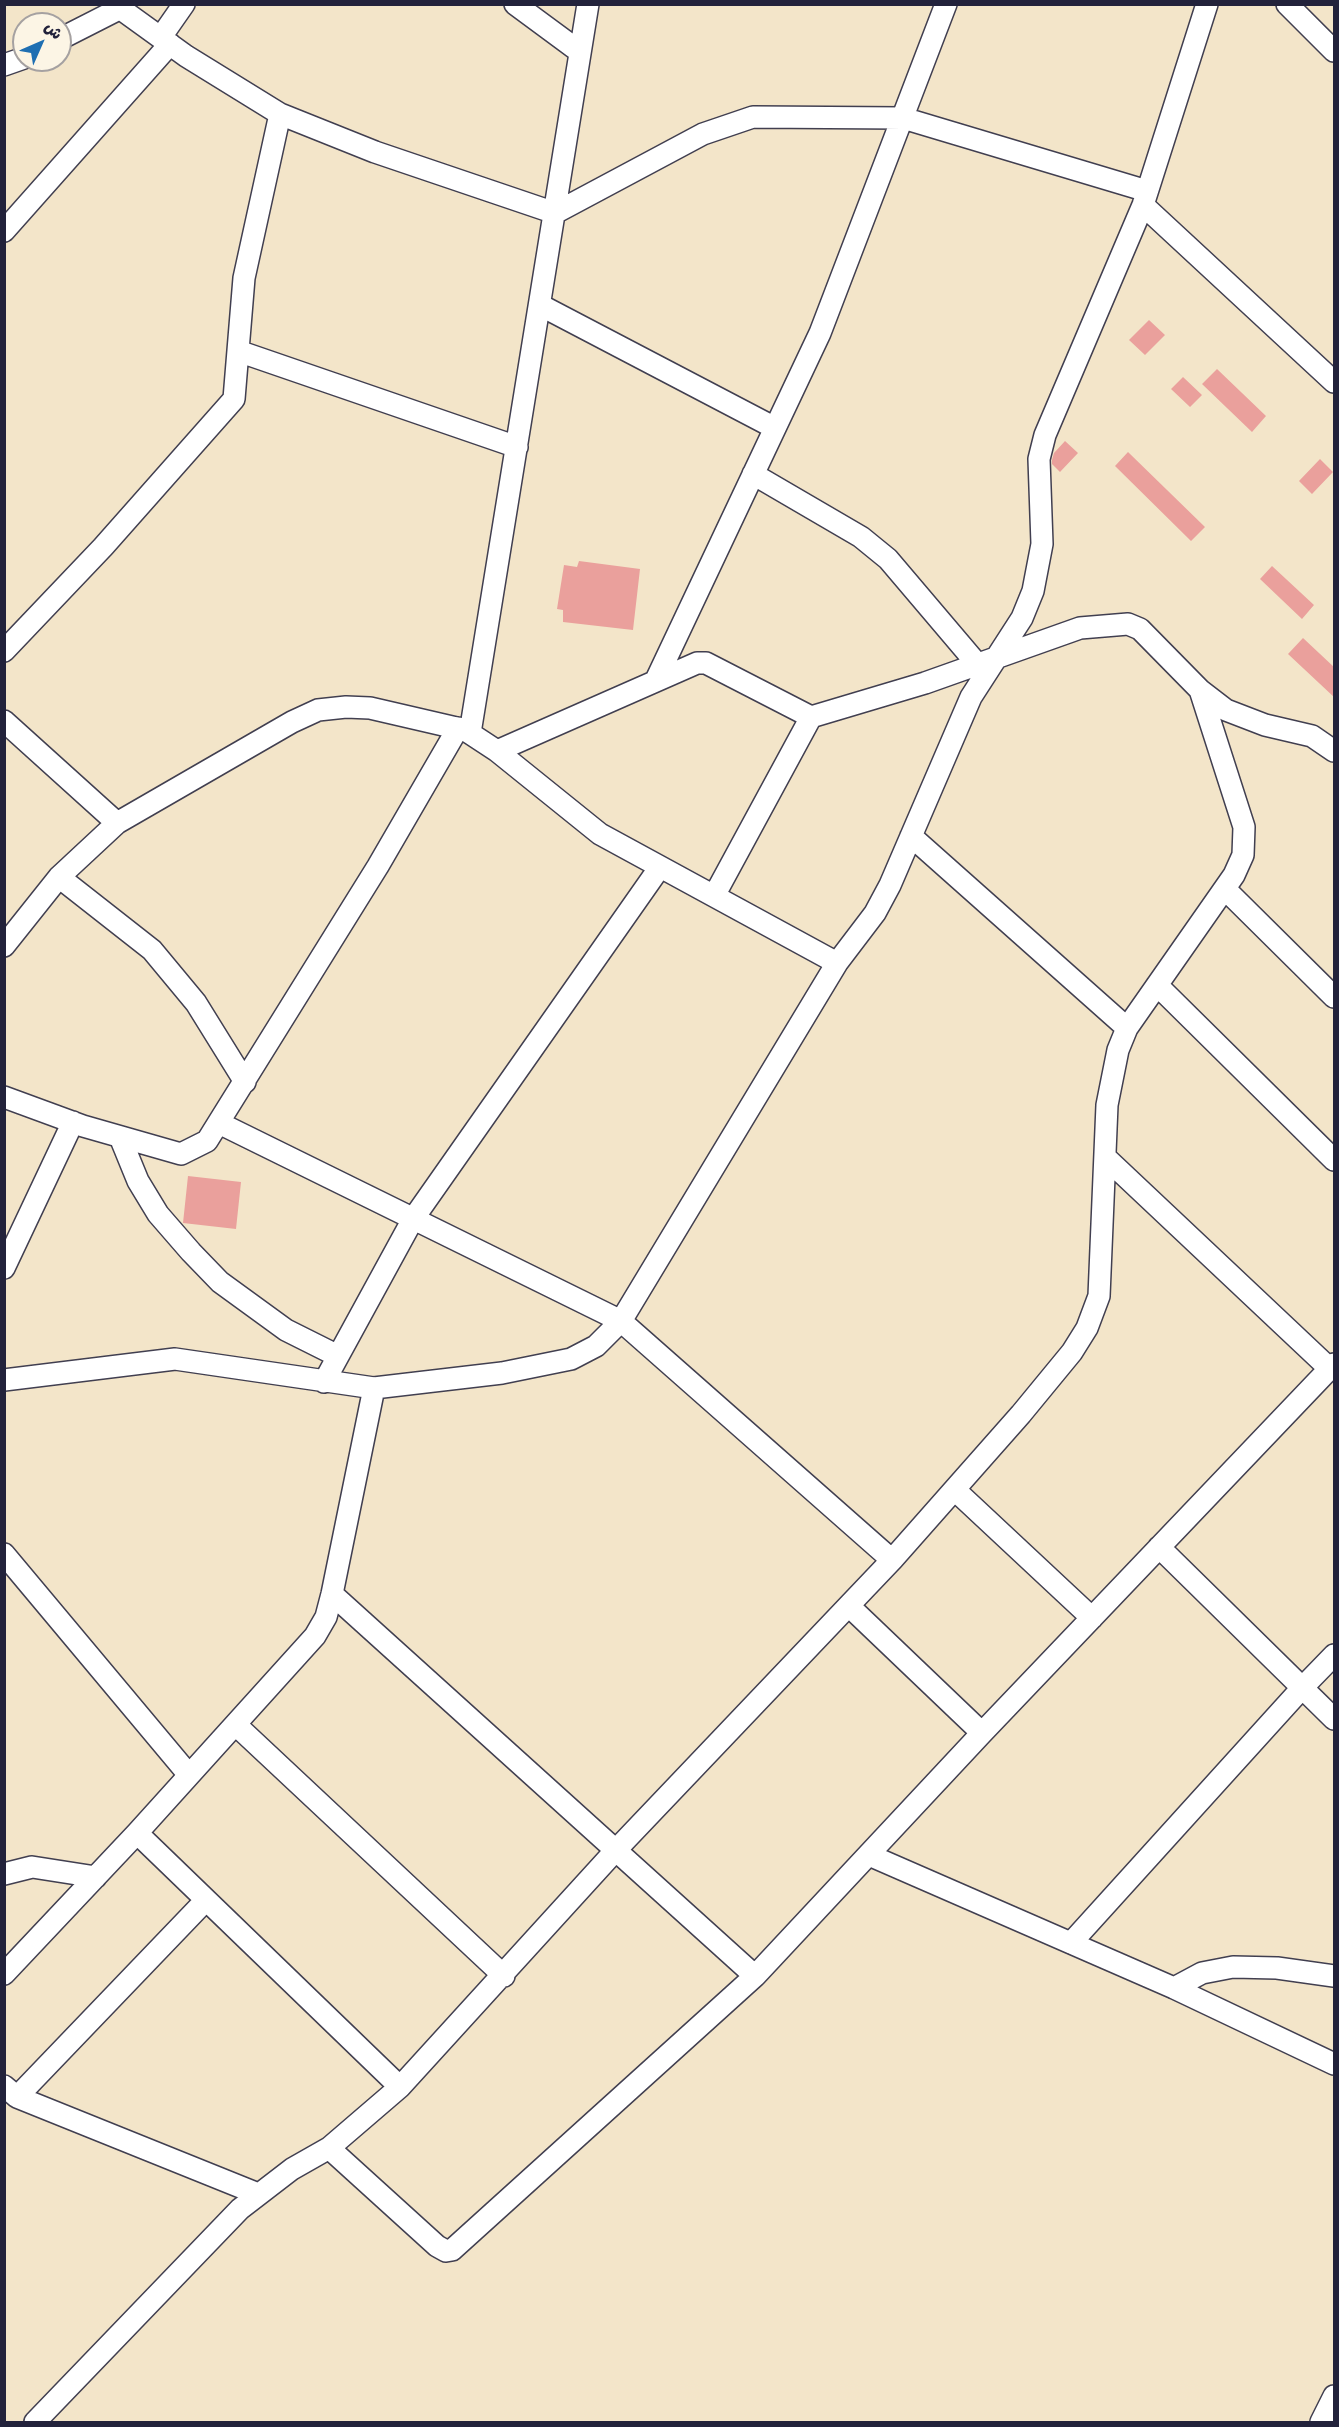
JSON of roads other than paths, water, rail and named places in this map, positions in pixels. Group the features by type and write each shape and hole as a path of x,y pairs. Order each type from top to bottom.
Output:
{"street":[{"path":"4,231 165,40 184,4"},
{"path":"515,4 580,52"},
{"path":"4,1097 73,1122 181,1154 207,1141 464,731 517,447 588,4"},
{"path":"656,680 820,333 946,4"},
{"path":"4,1380 156,1359 175,1359 374,1388 502,1373 571,1359 596,1346 621,1322 837,963 875,913 986,662 1011,637 1033,591 1042,544 1040,459 1045,435 1145,198 1207,4"},
{"path":"1287,4 1335,51"},
{"path":"72,32 117,6 165,40 280,114 375,152 555,213 704,134 753,117 903,118 1145,198 1335,382"},
{"path":"4,651 234,399 246,264 280,114"},
{"path":"540,305 775,428"},
{"path":"238,351 517,447"},
{"path":"753,474 861,537 888,559 986,662"},
{"path":"714,896 811,717 986,662 1080,628 1128,624 1140,629 1200,690 1226,710 1265,725 1312,736 1335,751"},
{"path":"496,751 697,663 706,663 811,717"},
{"path":"35,2422 240,2209 258,2194 329,2148 400,2087 504,1976 615,1851 892,1560 1021,1414 1072,1352 1087,1328 1099,1296 1107,1104 1118,1050 1127,1028 1224,889 1243,855 1244,827 1200,690"},
{"path":"4,946 59,877 117,823 292,722 318,710 369,708 464,731 496,751 600,834 837,963"},
{"path":"4,721 117,823"},
{"path":"911,836 1127,1028"},
{"path":"324,1382 413,1219 660,867"},
{"path":"59,877 152,950 196,1002 244,1082"},
{"path":"1224,889 1335,997"},
{"path":"1157,985 1335,1160"},
{"path":"4,1268 73,1122"},
{"path":"219,1123 621,1322 892,1560"},
{"path":"120,1137 138,1180 158,1214 220,1282 286,1330 338,1356"},
{"path":"329,2148 437,2246 446,2251 452,2250 755,1976 982,1733 1332,1367 1105,1157"},
{"path":"4,1974 137,1833 315,1636 326,1617 332,1594 374,1388"},
{"path":"955,1490 1092,1618"},
{"path":"1159,1547 1335,1719"},
{"path":"4,1554 189,1775"},
{"path":"332,1594 755,1976"},
{"path":"849,1606 982,1733"},
{"path":"1071,1943 1302,1688 1335,1655"},
{"path":"236,1725 504,1976"},
{"path":"137,1833 400,2087"},
{"path":"869,1855 1174,1988 1335,2064"},
{"path":"4,1874 32,1868 96,1877"},
{"path":"206,1900 10,2091 258,2194"},
{"path":"1174,1988 1202,1973 1233,1967 1277,1968 1335,1976"},
{"path":"1322,2422 1335,2396"}]}
